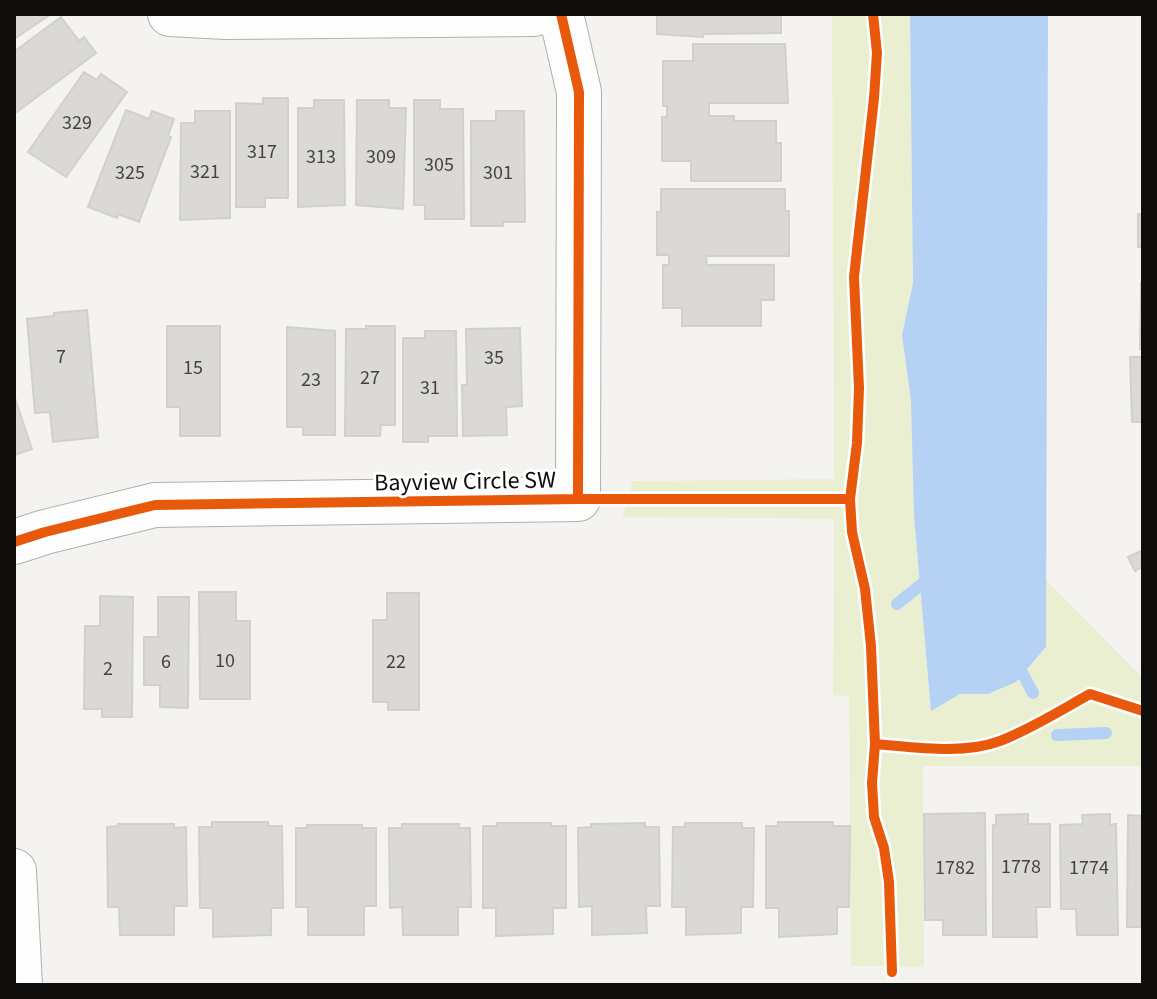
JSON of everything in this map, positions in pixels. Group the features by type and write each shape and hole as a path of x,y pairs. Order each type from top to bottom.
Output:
{"street":[{"path":"170,14 226,17 534,14"},
{"name":"Bayview Circle SW","path":"14,542 155,505 578,499 579,92 561,14"},
{"path":"14,871 20,985"}],"green space":[{"path":"832,14 910,14 913,283 902,335 911,400 914,516 931,710 960,694 988,694 1016,682 1046,647 1045,579 1143,678 1143,766 923,766 924,967 851,966 849,697 833,695 834,519 622,517 632,481 834,479"}],"water":[{"path":"910,14 1048,14 1046,647 1016,682 988,694 960,694 931,711 914,516 911,401 902,335 913,283"}],"building":[{"path":"14,14 51,14 14,39"},
{"path":"657,14 781,14 781,33 703,34 703,37 657,34"},
{"path":"61,17 79,41 84,37 96,53 14,114 14,52"},
{"path":"693,44 785,44 788,103 709,103 709,116 734,116 734,121 776,121 776,143 781,143 781,181 691,181 691,161 662,161 662,117 667,117 667,106 663,106 663,61 693,61"},
{"path":"84,72 97,80 101,74 127,92 66,177 28,152"},
{"path":"263,98 288,98 288,198 265,198 265,207 236,207 236,103 263,104"},
{"path":"314,100 344,100 345,205 298,207 298,108 314,108"},
{"path":"357,100 389,100 389,108 406,108 403,209 356,205"},
{"path":"414,100 440,100 440,109 463,109 464,219 425,219 425,205 414,205"},
{"path":"126,110 149,119 152,111 174,119 168,136 171,137 139,222 88,207"},
{"path":"195,111 230,111 230,218 180,220 181,123 195,123"},
{"path":"496,111 524,111 525,222 471,226 471,121 496,121"},
{"path":"661,189 785,189 785,211 789,211 789,256 706,256 707,265 774,265 774,300 761,300 761,326 682,326 682,308 663,308 663,265 669,265 669,255 657,255 657,212 661,212"},
{"path":"1138,214 1143,214 1143,247 1138,247"},
{"path":"1143,283 1143,349 1140,349"},
{"path":"87,310 98,437 53,442 50,412 35,413 27,319"},
{"path":"167,326 220,326 220,436 180,436 180,407 167,407"},
{"path":"366,326 395,326 395,425 381,425 380,436 345,436 346,329 366,329"},
{"path":"287,327 335,331 335,435 303,435 303,427 287,427"},
{"path":"520,328 522,406 506,407 507,435 463,436 462,385 467,385 466,329"},
{"path":"425,331 456,331 457,436 428,436 428,442 403,442 403,338 425,338"},
{"path":"1130,357 1143,357 1143,422 1132,422"},
{"path":"14,395 32,449 14,455"},
{"path":"1143,550 1143,566 1135,571 1128,557"},
{"path":"199,592 236,592 236,621 250,621 250,699 200,699"},
{"path":"387,593 419,593 419,710 388,710 388,702 373,702 373,620 387,620"},
{"path":"100,596 133,597 132,717 102,717 102,709 84,709 85,626 100,626"},
{"path":"158,597 189,597 188,708 160,707 160,685 144,685 144,637 158,637"},
{"path":"985,813 986,935 943,935 943,920 925,920 924,814"},
{"path":"1028,814 1028,824 1050,824 1050,907 1036,907 1037,937 993,937 993,825 996,825 996,815"},
{"path":"1110,814 1110,825 1116,824 1118,935 1077,935 1076,909 1061,909 1060,825 1083,824 1082,815"},
{"path":"1128,815 1143,816 1143,927 1127,927"},
{"path":"212,822 268,822 268,826 282,826 283,908 271,908 271,935 213,937 213,908 200,908 199,827 212,827"},
{"path":"778,822 833,822 833,826 850,826 849,907 837,907 837,934 779,937 779,908 766,908 766,826 778,826"},
{"path":"497,823 566,826 566,908 553,908 553,934 496,936 496,908 483,908 483,826 497,826"},
{"path":"645,823 645,827 659,827 660,906 646,906 647,933 592,935 592,906 579,907 578,828 591,827 591,824"},
{"path":"685,823 742,823 742,828 754,828 753,907 741,907 741,933 686,935 686,907 672,907 673,827 685,827"},
{"path":"118,824 174,824 174,828 186,827 187,906 174,906 174,935 120,935 119,907 108,907 107,827"},
{"path":"402,824 459,824 459,828 470,828 471,907 458,907 458,935 403,935 402,907 390,908 389,828 402,828"},
{"path":"307,825 376,828 376,906 364,906 364,935 308,935 308,907 296,907 296,828 307,828"}],"waterway":[{"path":"897,604 932,576"},
{"path":"1010,666 1023,674 1033,693"},
{"path":"1057,735 1106,733"}],"cycle path":[{"path":"14,542 155,505 578,499 579,92 561,14"},
{"path":"873,14 877,53 874,98 854,277 859,388 857,443 850,499 852,532 865,589 871,646 874,817 884,848 889,882 892,972"},
{"path":"578,499 850,499"},
{"path":"875,744 938,749 985,745 1023,731 1090,694 1143,711"}]}
